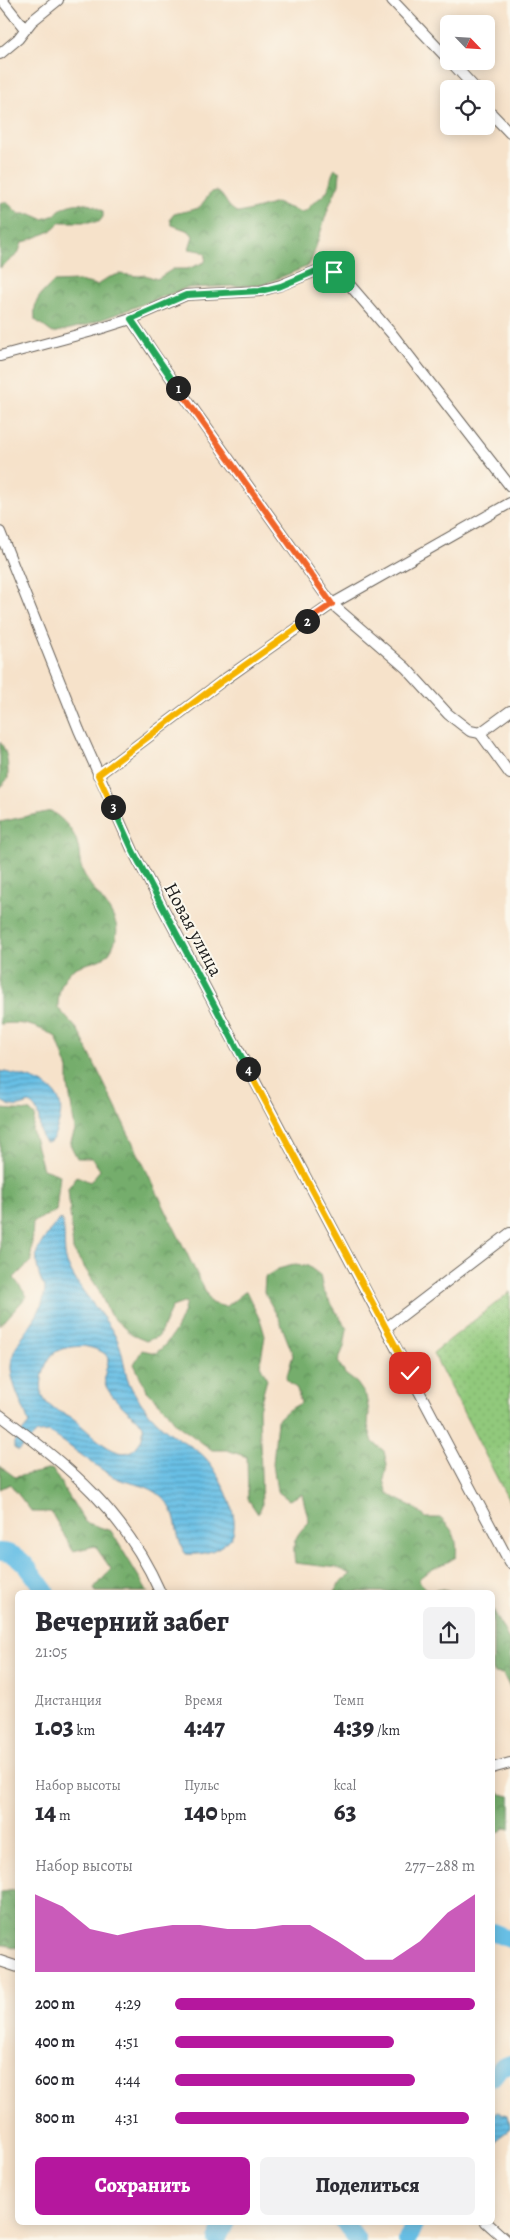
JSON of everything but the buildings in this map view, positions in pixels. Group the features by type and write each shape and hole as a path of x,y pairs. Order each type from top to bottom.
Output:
{"street":[{"path":"2,0 25,29"},
{"path":"0,54 11,46 32,20 58,0"},
{"path":"392,0 440,50"},
{"path":"459,70 468,80"},
{"path":"495,117 510,133"},
{"path":"0,356 131,319 186,295 260,291 281,286 316,271 334,272 348,283 392,334 510,486"},
{"path":"131,319 332,604 406,668 448,714 470,731 480,733 510,774"},
{"path":"98,775 221,682 332,604 510,503"},
{"name":"Новая улица","path":"0,532 98,775 133,851 510,1564"},
{"path":"480,733 510,711"},
{"path":"386,1328 510,1233"},
{"path":"0,1415 39,1444 85,1483 113,1513 135,1544 159,1590"},
{"path":"495,1767 510,1763"},
{"path":"0,1961 15,1966"},
{"path":"489,2225 506,2240"}],"green space":[{"path":"335,169 340,172 339,184 329,206 311,262 306,267 262,285 186,288 87,325 53,333 35,320 36,302 53,282 79,281 97,285 107,278 119,274 145,275 157,279 173,269 187,269 205,262 206,255 201,251 189,249 193,236 189,231 172,225 170,219 174,214 199,208 211,192 217,191 234,211 239,213 276,203 301,212 307,210 325,194"},
{"path":"5,202 19,214 31,214 43,219 55,215 64,207 78,204 98,207 103,211 103,217 99,222 60,222 51,231 22,243 18,254 0,268 0,204"},
{"path":"0,742 6,754 8,778 0,788"},
{"path":"51,811 64,822 74,835 86,879 109,910 117,930 115,941 109,953 99,960 80,966 69,973 60,989 58,1008 78,1030 211,1303 226,1307 246,1291 261,1322 265,1336 260,1365 267,1379 259,1409 262,1505 258,1514 248,1499 247,1457 227,1450 212,1450 176,1424 168,1412 147,1391 134,1364 142,1350 156,1353 166,1343 179,1324 186,1302 172,1307 159,1336 146,1341 132,1335 110,1315 97,1287 73,1250 68,1188 77,1176 90,1182 100,1170 92,1158 77,1158 70,1144 75,1130 68,1084 68,1069 56,1037 30,1025 16,1023 0,1024 0,822"},
{"path":"0,1109 30,1111 35,1116 32,1130 43,1169 60,1175 56,1211 33,1222 31,1261 14,1278 27,1296 0,1326"},
{"path":"293,1265 308,1266 320,1275 323,1290 347,1329 344,1347 338,1361 345,1374 357,1383 366,1396 369,1412 368,1426 373,1442 384,1451 387,1465 384,1480 388,1494 415,1508 426,1518 440,1518 454,1535 456,1540 456,1557 418,1580 428,1590 335,1590 339,1584 351,1574 338,1568 295,1563 295,1540 309,1522 302,1494 289,1500 277,1491 273,1464 277,1420 288,1410 301,1403 297,1389 286,1379 293,1355 279,1319 264,1292 265,1277 278,1269"},
{"path":"510,1292 510,1503 433,1353"},
{"path":"0,1466 15,1477 52,1469 85,1522 111,1531 147,1590 95,1590 111,1569 95,1546 73,1551 51,1512 32,1512 10,1484 0,1489"},
{"path":"495,1613 510,1642 510,1688 503,1674 495,1673"},
{"path":"495,1790 501,1794 510,1796 510,1829 505,1828 495,1835"},
{"path":"15,1890 15,1947 0,1943 0,1892"}],"water":[{"path":"0,1071 35,1080 53,1092 59,1101 61,1111 58,1125 50,1142 45,1142 42,1137 37,1111 34,1107 29,1103 21,1106 11,1106 0,1100"},
{"path":"61,1219 63,1224 67,1263 77,1283 117,1339 132,1389 155,1420 205,1457 220,1479 230,1501 234,1524 233,1534 228,1541 213,1550 198,1554 186,1554 179,1541 173,1513 164,1499 152,1490 112,1476 49,1432 37,1433 19,1451 14,1448 14,1442 29,1424 14,1383 11,1368 12,1357 21,1338 34,1320 43,1299 45,1287 38,1271 37,1252","holes":["83,1346 104,1353 107,1358 105,1381 110,1393 143,1425 143,1434 140,1441 130,1452 122,1453 104,1445 74,1419 50,1406 44,1398 41,1385 42,1378 46,1364 53,1354 63,1349"]},
{"path":"497,2112 508,2115 510,2128 495,2143 495,2114"}],"waterway":[{"path":"0,1552 15,1556 27,1566 45,1590"},
{"path":"495,1933 510,1939"},
{"path":"495,2074 500,2068 510,2064"},
{"path":"217,2240 224,2225"},
{"path":"346,2225 357,2240"},
{"path":"407,2240 414,2225"}],"route":[{"path":"334,272 316,271 281,286 260,291 186,295 131,319 332,604 221,682 98,775 133,851 410,1373"}]}
